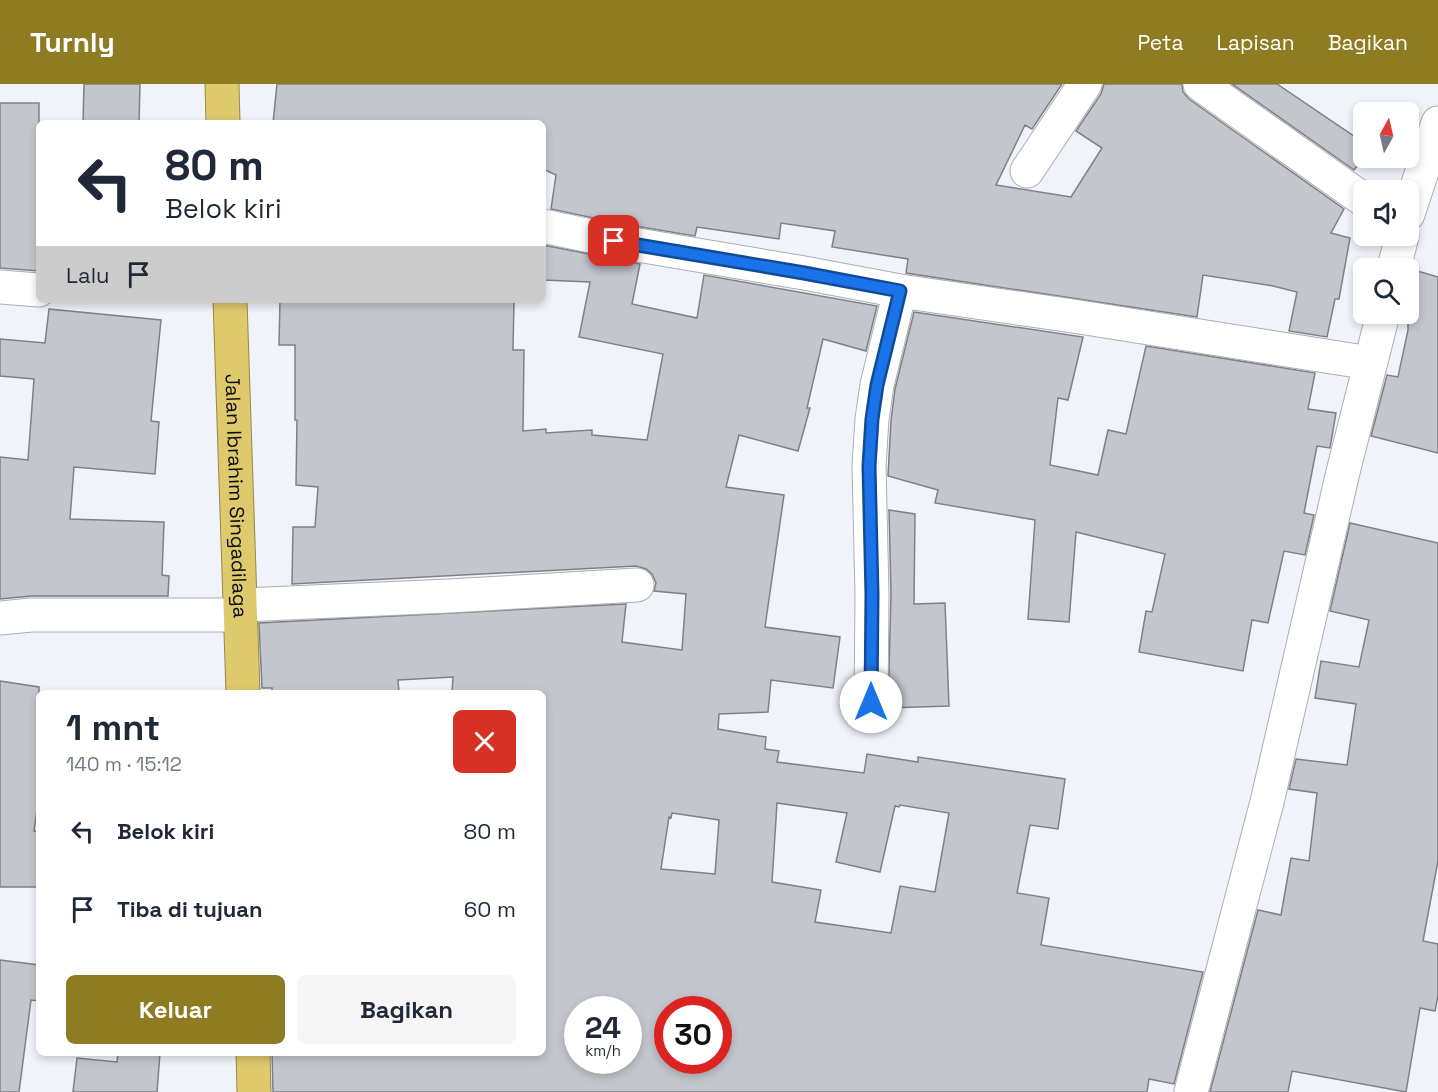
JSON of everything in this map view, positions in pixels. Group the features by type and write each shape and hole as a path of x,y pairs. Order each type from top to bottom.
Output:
{"highway":[{"path":"222,84 223,120"},
{"name":"Jalan Ibrahim Singadilaga","path":"230,303 243,690"},
{"path":"253,1056 254,1092"}],"street":[{"path":"1027,171 1085,84"},
{"path":"1200,84 1353,192"},
{"path":"1419,181 1438,123"},
{"path":"546,227 614,241 900,291 1370,363"},
{"path":"0,287 36,290"},
{"path":"871,702 872,594 869,466 872,419 877,385 900,291"},
{"path":"1191,1092 1267,802 1380,324"},
{"path":"0,618 31,615 241,610 637,585"}],"building":[{"path":"84,84 140,84 139,120 83,120"},
{"path":"277,84 1062,84 1032,129 1025,125 996,185 1071,197 1102,148 1076,131 1101,94 1104,84 1182,84 1183,92 1189,99 1344,209 1331,233 1350,238 1339,299 1335,299 1327,337 1289,331 1297,292 1273,286 1203,275 1197,317 906,273 908,259 832,247 835,231 781,223 779,239 697,227 695,236 551,209 556,175 546,170 546,120 273,120"},
{"path":"1232,84 1277,84 1353,136 1354,170"},
{"path":"0,103 39,103 39,120 36,120 36,271 0,268"},
{"path":"546,246 640,264 632,304 697,318 704,275 877,306 866,351 823,339 807,408 810,408 798,451 739,435 726,487 784,495 765,627 840,637 833,688 771,680 768,712 719,714 718,729 766,737 765,749 779,751 777,762 864,773 867,754 918,762 918,757 1065,779 1058,829 1030,825 1017,893 1049,898 1041,945 1203,972 1174,1084 1149,1079 1147,1092 273,1092 272,1056 546,1056 546,690 452,690 453,677 398,680 399,690 272,690 272,688 262,688 259,623 626,604 622,642 682,650 686,594 654,591 656,583 652,574 636,566 292,584 293,527 315,527 318,487 296,485 295,345 279,345 280,303 514,303 513,350 524,350 523,431 546,429 546,433 592,430 592,435 647,440 663,354 579,337 590,282 546,280","holes":["777,803 847,813 836,862 880,872 895,806 949,813 935,892 900,886 891,933 815,922 821,890 772,882","672,813 719,820 715,874 661,869 669,817 671,818"]},
{"path":"1419,271 1438,277 1438,453 1371,436 1387,375 1398,377 1408,324 1419,324"},
{"path":"49,309 161,320 151,421 159,422 155,474 74,467 70,519 164,522 162,575 169,576 168,596 31,596 0,599 0,457 28,460 34,379 0,376 0,339 45,343"},
{"path":"914,312 1083,337 1068,400 1058,398 1050,465 1098,475 1108,430 1126,434 1146,346 1315,373 1308,409 1336,413 1330,448 1317,446 1304,513 1314,515 1305,555 1284,551 1268,623 1252,620 1243,671 1139,652 1146,611 1152,612 1165,554 1076,532 1069,622 1028,619 1035,520 935,503 938,490 888,476 895,389"},
{"path":"889,510 915,514 914,604 945,603 949,706 888,708 891,594"},
{"path":"1350,523 1438,543 1438,861 1423,941 1438,944 1438,996 1435,1011 1420,1008 1406,1092 1292,1071 1288,1092 1210,1092 1258,910 1281,915 1291,858 1309,861 1317,793 1289,789 1296,759 1347,765 1356,704 1315,698 1321,661 1359,667 1369,620 1330,611"},
{"path":"0,681 39,687 39,690 36,690 34,831 36,831 36,887 0,887"},
{"path":"0,960 36,965 36,1001 31,1000 19,1092 0,1092"},
{"path":"118,1056 160,1056 157,1092 73,1092 77,1058 117,1062"}],"route":[{"path":"614,241 900,291 877,385 872,419 869,466 872,594 871,702"}]}
